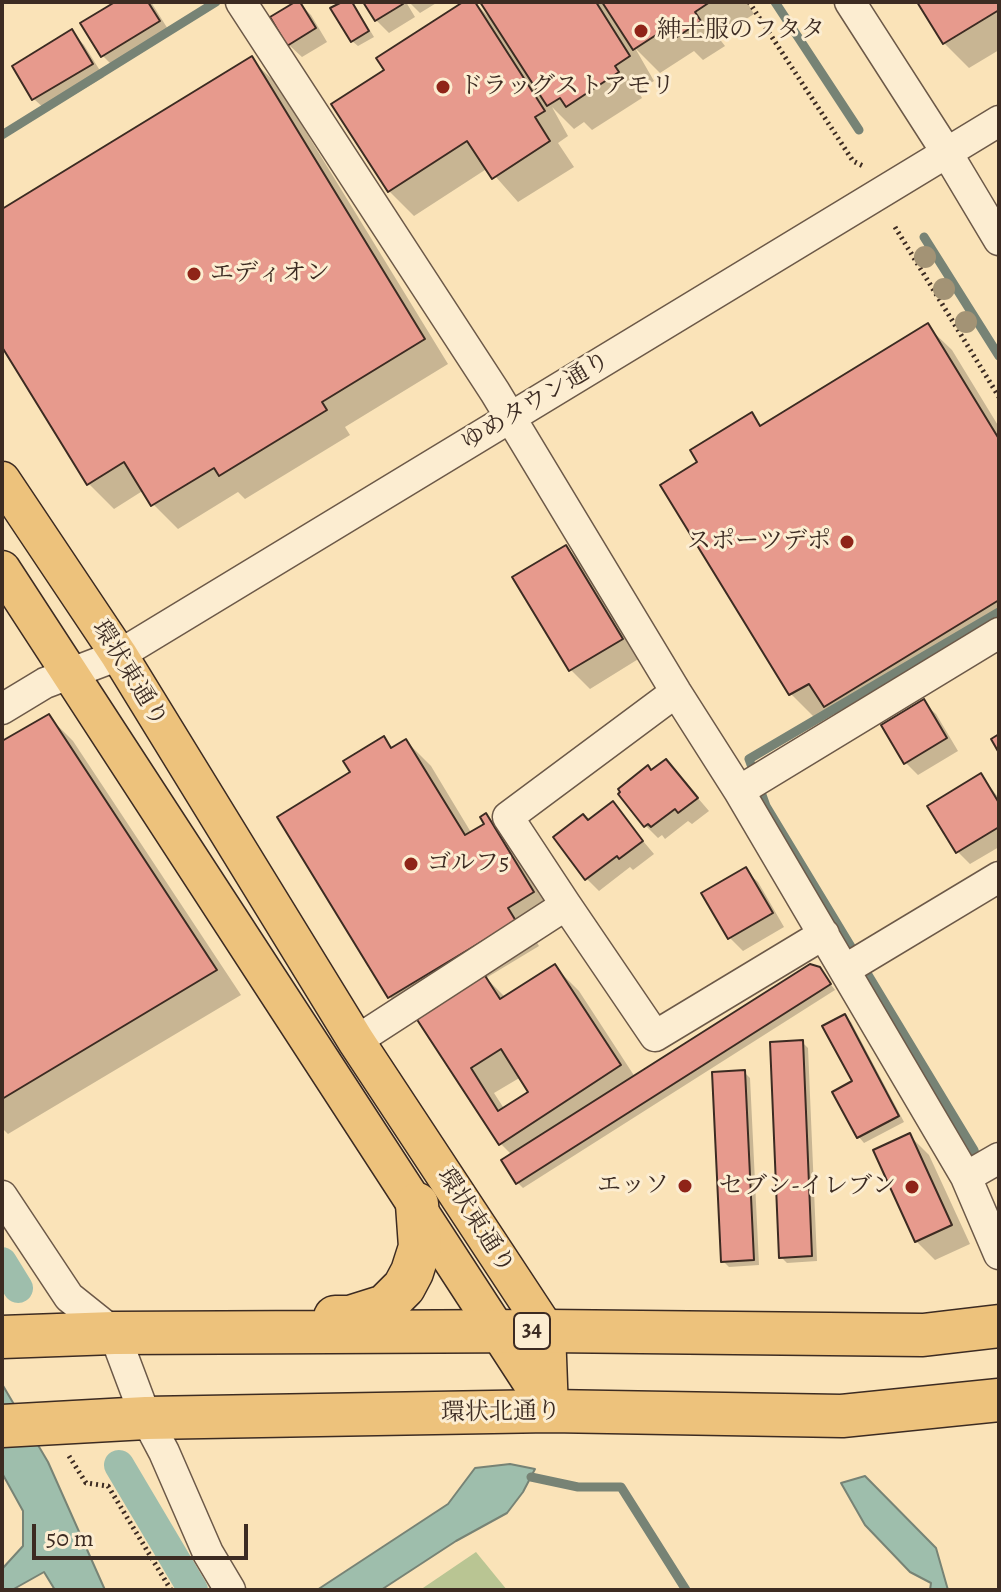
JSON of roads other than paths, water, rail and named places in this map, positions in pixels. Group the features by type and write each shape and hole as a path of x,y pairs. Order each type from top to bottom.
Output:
{"highway":[{"path":"114,1333 150,1315 350,1317 385,1306 404,1287 420,1247 417,1204"},
{"name":"34","path":"2,1337 114,1333 547,1331 923,1335 999,1326"},
{"name":"環状北通り","path":"36,1434 146,1418 550,1411 842,1416 999,1400"}],"main road":[{"name":"環状東通り","path":"2,480 119,655 356,1041 547,1331"},
{"name":"環状東通り","path":"2,569 550,1411"},
{"path":"547,1331 550,1411"}],"street":[{"path":"241,2 511,417 676,692 751,784 824,934 856,963 982,1168 999,1254"},
{"path":"850,2 999,240"},
{"name":"ゆめタウン通り","path":"2,709 45,683 119,655 999,121"},
{"path":"751,784 999,633"},
{"path":"676,692 508,817 655,1036 824,934"},
{"path":"856,963 999,877"},
{"path":"356,1041 566,905"},
{"path":"2,1196 69,1297 114,1333 146,1418 208,1553 230,1590"}],"waterway":[{"path":"2,135 216,2"},
{"path":"775,2 859,130"},
{"path":"924,237 999,356"},
{"path":"978,1163 974,1150 766,806 749,759 999,612"},
{"path":"2,1262 18,1288"},
{"path":"119,1465 193,1590"},
{"path":"531,1477 578,1487 621,1487 686,1590"}],"place":[{"name":"紳士服のフタタ","path":"641,31"},
{"name":"ドラッグストアモリ","path":"443,87"},
{"name":"エディオン","path":"194,274"},
{"name":"スポーツデポ","path":"847,542"},
{"name":"ゴルフ5","path":"411,864"},
{"name":"エッソ","path":"685,1186"},
{"name":"セブン-イレブン","path":"912,1187"}]}
